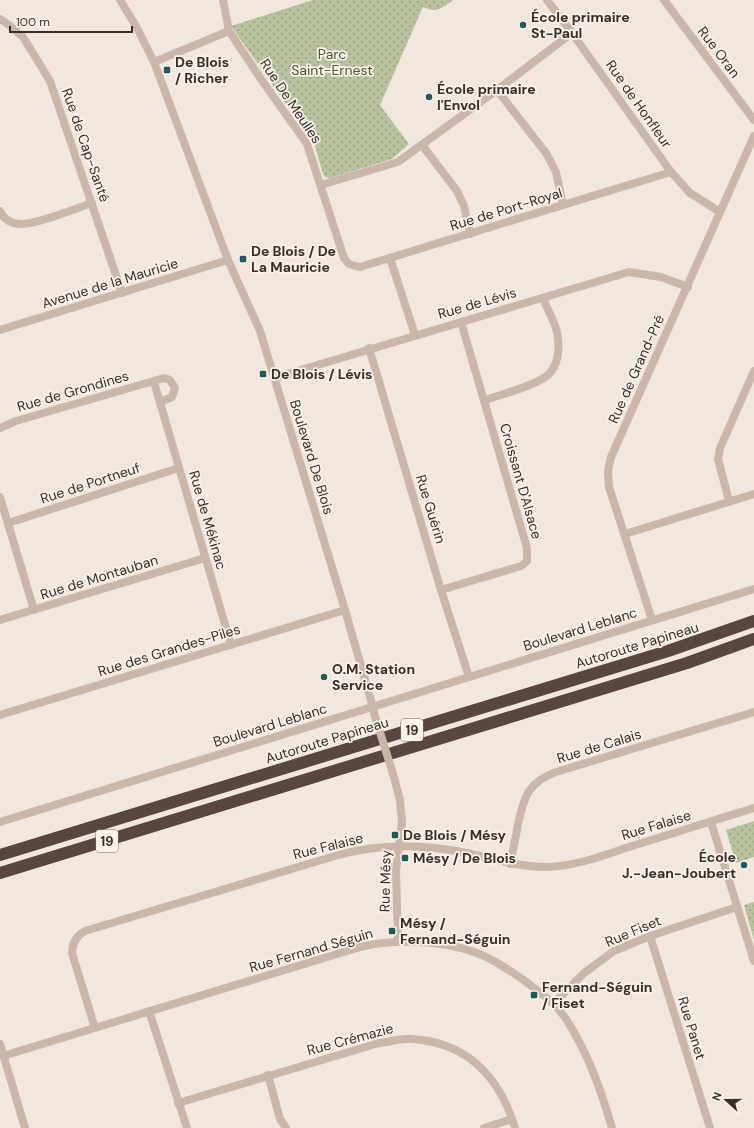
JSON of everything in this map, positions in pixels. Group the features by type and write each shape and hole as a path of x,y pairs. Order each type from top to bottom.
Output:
{"highway":[{"name":"Autoroute Papineau","path":"0,855 668,651 754,621"},
{"name":"19","path":"0,873 666,670 754,639"}],"street":[{"name":"Boulevard De Blois","path":"120,0 136,26 154,62 228,260 260,331 345,610 373,710"},
{"name":"Rue De Meulles","path":"223,0 229,31 262,82 307,144 344,258 349,264"},
{"name":"Rue de Honfleur","path":"547,0 671,172 690,194 720,212"},
{"name":"Rue Oran","path":"664,0 754,120"},
{"name":"Rue de Cap-Santé","path":"0,20 9,25 22,37 50,81 122,293"},
{"path":"154,62 229,31"},
{"path":"321,185 398,162 572,33"},
{"path":"497,90 546,153 556,172 563,205"},
{"name":"Rue de Grand-Pré","path":"652,620 610,487 608,471 611,457 754,136"},
{"path":"422,145 457,191 464,206 470,234"},
{"name":"Rue de Port-Royal","path":"349,264 360,267 671,172"},
{"path":"0,211 6,220 19,224 38,221 92,203"},
{"path":"390,258 415,335"},
{"name":"Avenue de la Mauricie","path":"0,330 228,260"},
{"name":"Rue de Lévis","path":"274,378 369,348 629,272 661,277 688,286"},
{"path":"485,400 540,380 549,375 556,363 559,349 557,332 543,298"},
{"name":"Croissant D'Alsace","path":"441,590 521,566 527,561 527,548 485,400 460,322"},
{"name":"Rue Guérin","path":"369,348 441,590 469,677"},
{"path":"730,501 718,459 720,448 754,371"},
{"path":"154,382 164,378 170,380 175,388 172,397 160,402"},
{"name":"Rue de Mékinac","path":"154,382 231,645"},
{"name":"Rue de Grondines","path":"0,428 16,421 154,382"},
{"name":"Rue de Portneuf","path":"8,522 179,468"},
{"path":"625,534 754,494"},
{"path":"0,497 34,610"},
{"name":"Rue de Montauban","path":"0,620 206,558"},
{"name":"Boulevard Leblanc","path":"0,822 324,723 373,710 469,677 754,589"},
{"name":"Rue des Grandes-Piles","path":"0,716 345,610"},
{"name":"Rue Mésy","path":"373,710 393,774 401,807 402,822 396,872 398,941"},
{"name":"Rue de Calais","path":"510,864 524,798 530,788 543,778 564,770 754,712"},
{"name":"Rue Falaise","path":"95,1028 72,953 75,940 81,933 345,853 367,849 416,846 450,850 510,864 541,867 558,866 579,863 754,808"},
{"path":"711,822 754,961"},
{"name":"Rue Fiset","path":"554,1003 584,973 614,951 650,936 737,907"},
{"name":"Rue Panet","path":"650,936 710,1128"},
{"name":"Rue Fernand Séguin","path":"4,1056 360,947 398,941 448,945 475,952 504,966 554,1003 566,1019 581,1046 600,1089 612,1128"},
{"path":"149,1011 187,1128"},
{"name":"Rue Crémazie","path":"178,1103 379,1043 407,1038 429,1041 448,1046 472,1059 488,1074 501,1092 515,1128"},
{"path":"0,1044 26,1128"},
{"path":"268,1076 280,1119 286,1128"},
{"path":"484,1128 512,1119"}],"green space":[{"name":"Parc Saint-Ernest","path":"313,0 453,0 445,6 435,10 423,7 380,105 409,144 392,159 330,178 325,177 323,174 314,143 231,26"},
{"path":"754,821 754,857 736,863 726,830"},
{"path":"754,902 754,940 744,905"}],"place":[{"name":"École primaire St-Paul","path":"523,25"},
{"name":"De Blois / Richer","path":"167,70"},
{"name":"École primaire l'Envol","path":"429,97"},
{"name":"De Blois / De La Mauricie","path":"243,259"},
{"name":"De Blois / Lévis","path":"263,374"},
{"name":"O.M. Station Service","path":"324,677"},
{"name":"De Blois / Mésy","path":"395,835"},
{"name":"Mésy / De Blois","path":"405,858"},
{"name":"École J.-Jean-Joubert","path":"744,865"},
{"name":"Mésy / Fernand-Séguin","path":"392,931"},
{"name":"Fernand-Séguin / Fiset","path":"534,995"}]}
